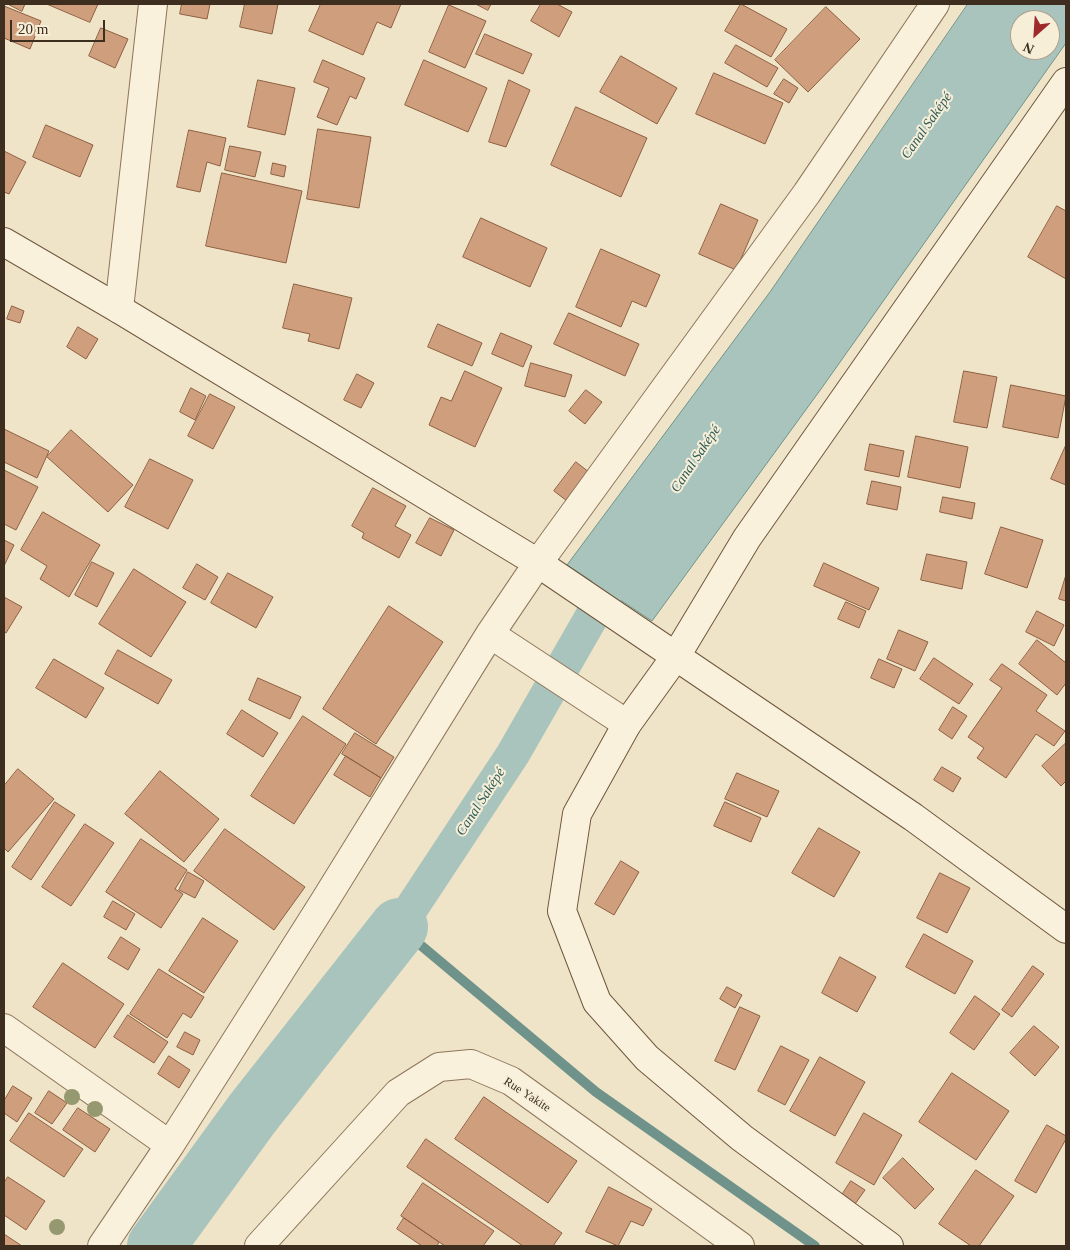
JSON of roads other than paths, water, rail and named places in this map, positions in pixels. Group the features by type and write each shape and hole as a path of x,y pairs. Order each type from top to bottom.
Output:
{"street":[{"path":"120,309 153,4"},
{"path":"102,1246 170,1145 324,902 490,634 538,563 807,193 935,4"},
{"path":"888,1246 734,1131 647,1058 596,1002 562,911 577,814 627,724 676,656 747,538 1066,82"},
{"path":"4,242 120,309 538,563 913,817 1066,929"},
{"path":"490,634 627,724"},
{"path":"4,1028 170,1145"},
{"name":"Rue Yakite","path":"259,1246 398,1093 439,1067 471,1064 511,1081 740,1246"}],"water":[{"path":"968,4 1066,4 1066,43 1060,51 1060,10 1010,10 1010,60 1054,60 821,389 652,621 567,565 770,292"}],"waterway":[{"name":"Canal Saképé","path":"399,927 513,754 607,590 632,552"},
{"path":"399,927 596,1092 815,1246"},
{"path":"156,1246 252,1114 399,927"}]}
